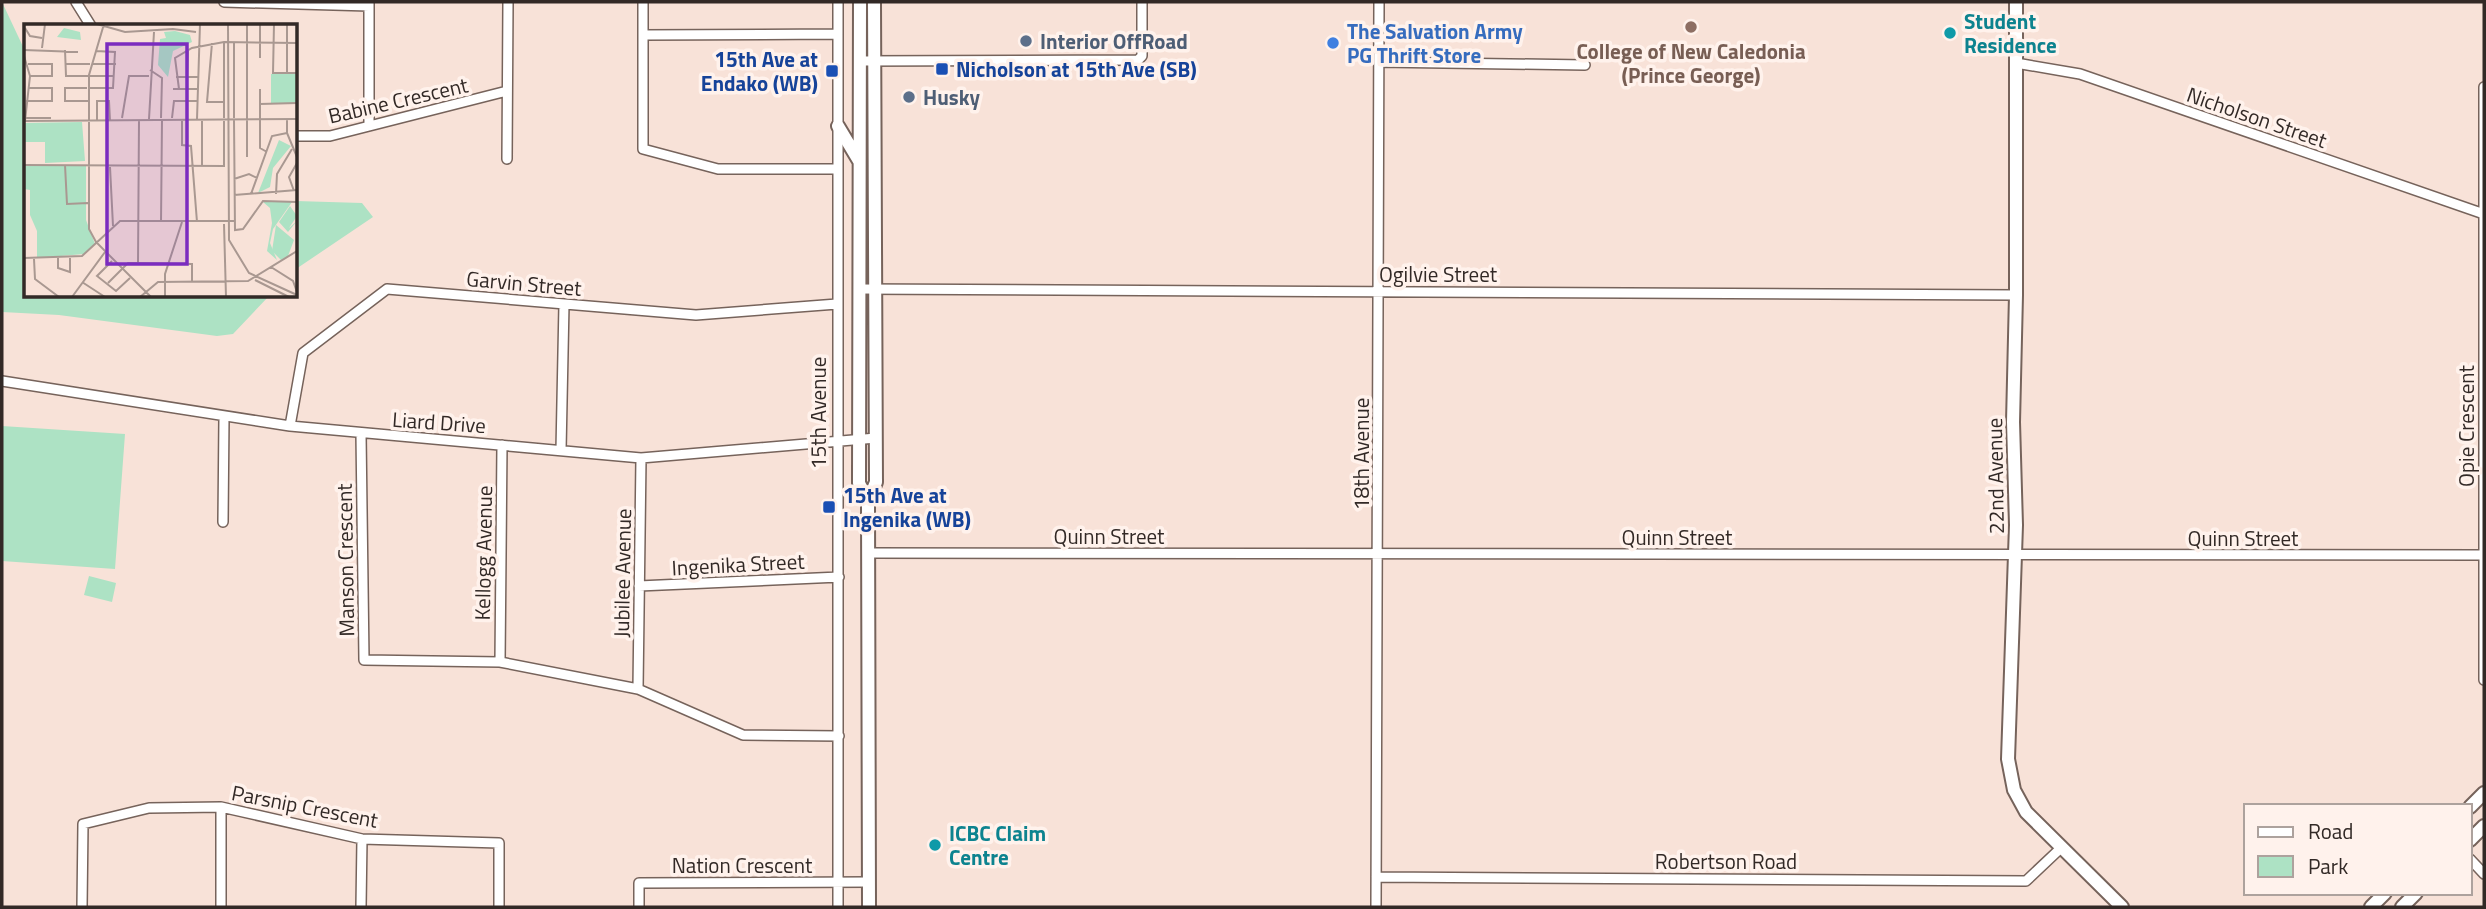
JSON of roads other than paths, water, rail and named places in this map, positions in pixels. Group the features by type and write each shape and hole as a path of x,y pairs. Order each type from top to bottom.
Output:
{"main road":[{"name":"15th Avenue","path":"860,2 859,483 868,502 870,553 869,907"},
{"name":"15th Avenue","path":"868,502 876,482 874,2"},
{"name":"22nd Avenue","path":"2017,2 2013,422 2015,556 2008,759 2014,790 2026,812 2122,907"},
{"path":"838,126 859,162"}],"street":[{"path":"76,2 90,24"},
{"path":"224,2 369,4 369,126"},
{"path":"508,2 508,159"},
{"path":"643,2 643,149 718,169 838,169"},
{"name":"15th Avenue","path":"838,2 838,907"},
{"path":"860,61 1138,60 1142,56 1142,2"},
{"name":"18th Avenue","path":"1376,907 1380,2"},
{"path":"643,35 838,34"},
{"path":"1380,62 1585,65"},
{"name":"Nicholson Street","path":"2017,63 2080,74 2484,214"},
{"name":"Opie Crescent","path":"2484,87 2484,680"},
{"name":"Babine Crescent","path":"298,136 330,136 507,91"},
{"name":"Garvin Street","path":"290,426 303,353 387,289 696,315 838,304"},
{"name":"Ogilvie Street","path":"859,289 2016,295"},
{"path":"561,450 564,304"},
{"name":"Liard Drive","path":"2,381 290,426 641,458 876,438"},
{"path":"223,522 224,417"},
{"name":"Manson Crescent","path":"361,433 364,660 500,662 638,690 743,735 839,736"},
{"name":"Kellogg Avenue","path":"500,662 502,445"},
{"name":"Jubilee Avenue","path":"638,690 641,458"},
{"name":"Quinn Street","path":"870,553 2483,555"},
{"name":"Ingenika Street","path":"639,586 839,577"},
{"path":"221,807 221,907"},
{"name":"Parsnip Crescent","path":"82,907 83,824 149,808 221,807 362,839 499,843 499,907"},
{"path":"361,907 362,839"},
{"name":"Robertson Road","path":"1376,877 2026,881 2062,847"},
{"path":"2472,861 2484,874"},
{"name":"Nation Crescent","path":"639,907 639,883 869,881"}],"place":[{"name":"College of New Caledonia (Prince George)","path":"1691,27"},
{"name":"Student Residence","path":"1950,33"},
{"name":"Interior OffRoad","path":"1026,41"},
{"name":"The Salvation Army PG Thrift Store","path":"1333,43"},
{"name":"Nicholson at 15th Ave (SB)","path":"942,69"},
{"name":"15th Ave at Endako (WB)","path":"832,71"},
{"name":"Husky","path":"909,97"},
{"name":"15th Ave at Ingenika (WB)","path":"829,507"},
{"name":"ICBC Claim Centre","path":"935,845"}]}
